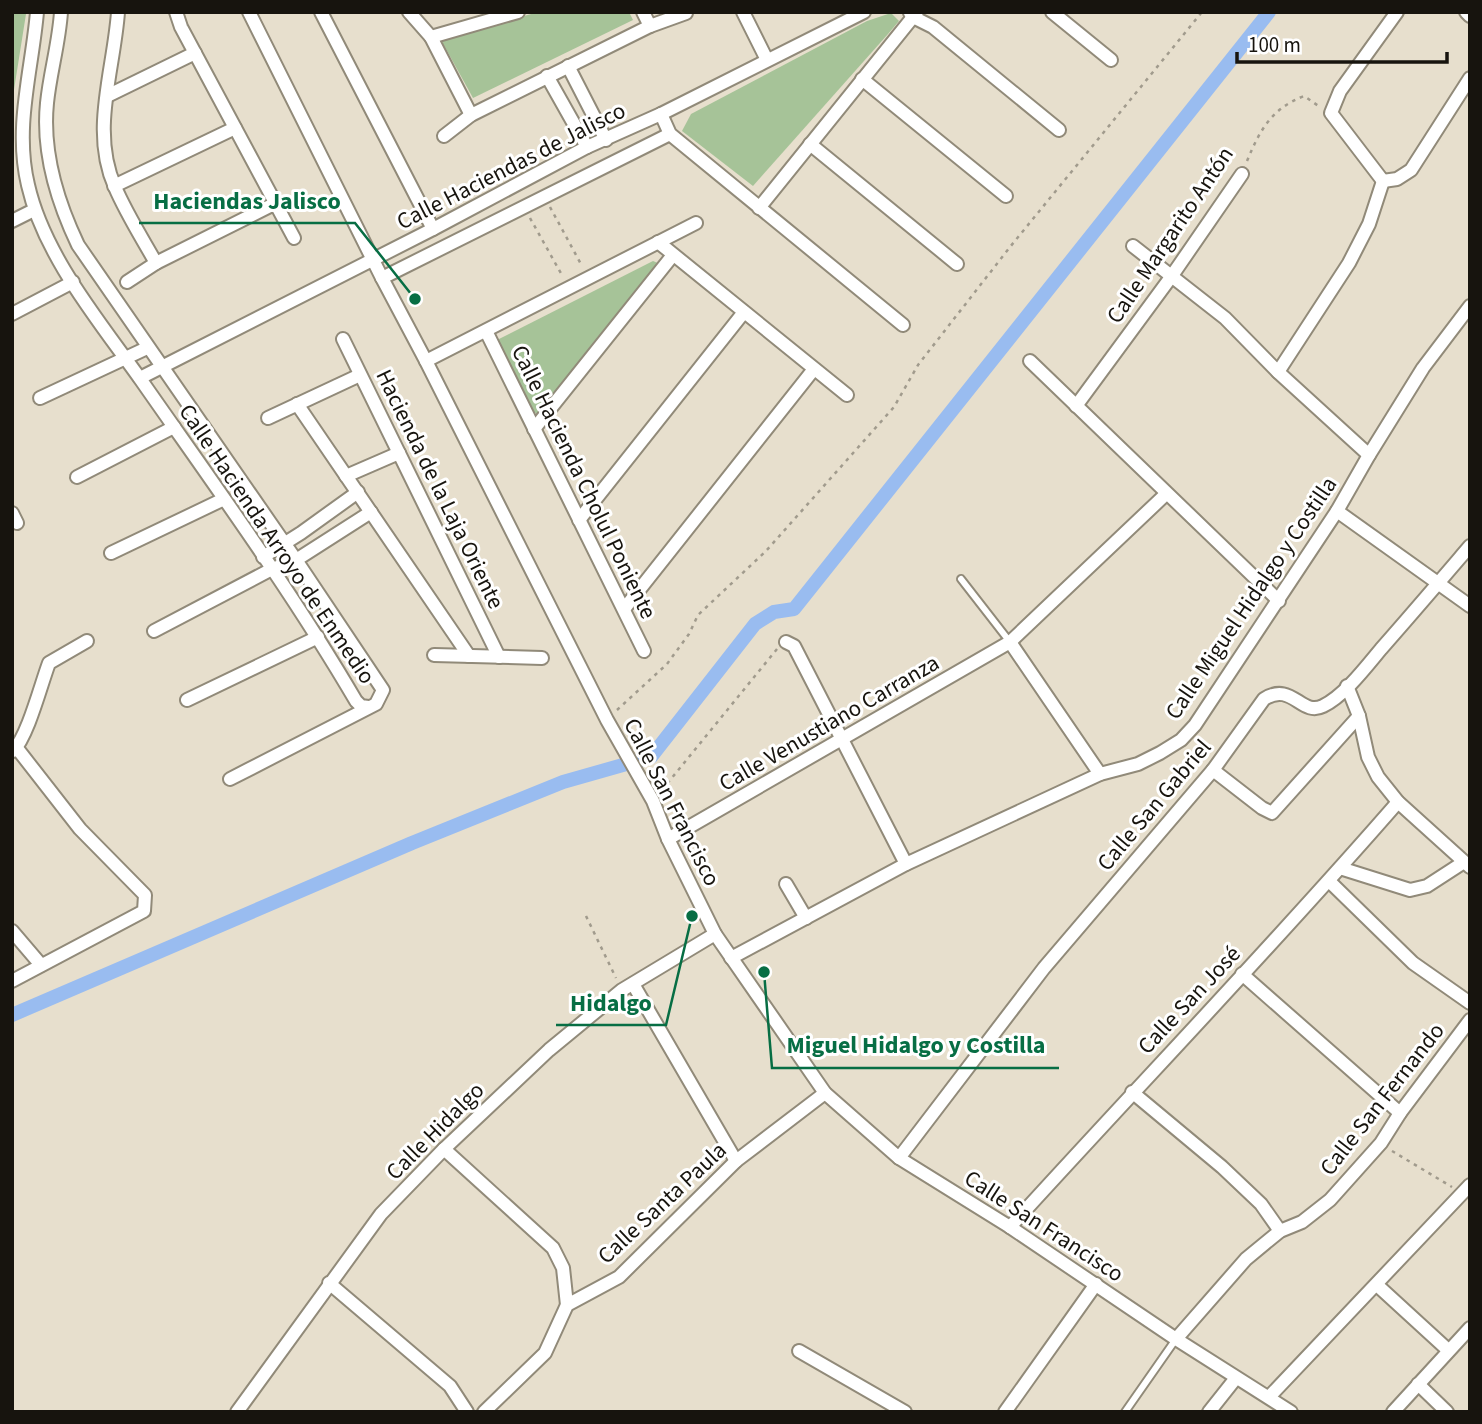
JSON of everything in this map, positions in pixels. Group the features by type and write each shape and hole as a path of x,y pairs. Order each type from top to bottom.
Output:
{"street":[{"name":"Calle Hacienda Arroyo de Enmedio","path":"37,12 22,121 27,182 34,210 51,246 73,282 318,637 356,701 361,706 376,704 383,690 379,682 78,245 57,196 48,149 46,106 61,12"},
{"path":"118,12 104,132 108,167 114,186 156,263"},
{"path":"176,12 181,27 295,238"},
{"name":"Calle San Francisco","path":"249,12 607,720 653,801 668,839 715,934 825,1093 899,1158 1010,1227 1176,1339 1291,1412"},
{"path":"321,12 433,229"},
{"path":"409,12 431,37 471,115"},
{"path":"431,37 518,12"},
{"path":"643,12 650,26"},
{"path":"743,12 767,60"},
{"name":"Calle Haciendas de Jalisco","path":"140,378 433,229 587,147 661,114 864,12"},
{"path":"928,12 933,27"},
{"path":"1052,12 1111,60"},
{"path":"1383,180 1331,113 1340,91 1397,12"},
{"path":"444,135 471,115 547,76 650,26 686,13"},
{"path":"759,208 913,14 933,27 1059,130"},
{"path":"107,96 195,53"},
{"path":"568,66 606,140"},
{"path":"547,76 587,147"},
{"path":"1383,180 1397,180 1411,170 1470,78"},
{"path":"862,79 1006,196"},
{"path":"661,114 670,134 903,325"},
{"path":"114,186 235,128"},
{"name":"Calle Haciendas de Jalisco","path":"382,278 670,134"},
{"path":"810,144 957,264"},
{"name":"Calle Margarito Antón","path":"1076,406 1171,277 1242,174"},
{"path":"1278,372 1349,263 1369,224 1383,180"},
{"path":"127,282 156,263 276,203"},
{"path":"12,221 34,210"},
{"path":"426,361 696,223"},
{"path":"658,242 847,395"},
{"path":"1133,246 1226,318 1278,372 1369,455"},
{"path":"534,429 673,255"},
{"path":"12,314 73,282"},
{"name":"Calle Miguel Hidalgo y Costilla","path":"731,958 906,864 1100,774 1138,764 1181,740 1195,725 1279,601 1423,368 1470,306"},
{"path":"579,520 744,312"},
{"name":"Calle Hacienda Cholul Poniente","path":"486,331 644,651"},
{"name":"Hacienda de la Laja Oriente","path":"343,339 499,657"},
{"path":"40,398 147,348"},
{"path":"1030,361 1279,601"},
{"path":"624,610 814,369"},
{"path":"268,418 360,374"},
{"path":"297,404 469,656"},
{"path":"77,477 174,427"},
{"path":"346,476 399,453"},
{"path":"263,557 358,492"},
{"name":"Calle Venustiano Carranza","path":"668,839 1010,642 1166,494"},
{"path":"111,554 224,499"},
{"path":"1337,511 1470,606"},
{"path":"154,631 272,569 296,560 371,512"},
{"name":"Calle San Gabriel","path":"899,1158 1044,968 1213,770 1264,699 1282,692 1311,709 1323,707 1348,686 1470,547"},
{"path":"187,700 318,637"},
{"path":"12,981 144,911 145,895 80,829 14,749 29,719 49,663 86,640"},
{"path":"786,642 794,646 906,864"},
{"path":"1010,642 1100,774"},
{"path":"434,655 542,658"},
{"path":"1340,869 1410,890 1427,886 1467,864 1398,802 1378,777 1368,757 1359,716 1348,686"},
{"path":"230,779 368,707"},
{"path":"1213,770 1272,813 1359,716"},
{"name":"Calle San José","path":"1010,1227 1340,869 1398,802"},
{"path":"1329,881 1413,963 1470,1003"},
{"path":"786,884 806,918"},
{"path":"12,930 41,965"},
{"name":"Calle Hidalgo","path":"237,1412 381,1214 444,1149 549,1050 627,987 715,934"},
{"path":"1241,974 1400,1113"},
{"path":"627,987 736,1161"},
{"name":"Calle San Fernando","path":"1176,1339 1246,1259 1280,1231 1302,1222 1330,1200 1381,1143 1400,1113 1470,1020"},
{"path":"1132,1092 1223,1167 1261,1204 1280,1231"},
{"name":"Calle Santa Paula","path":"567,1305 619,1277 736,1161 825,1093"},
{"path":"444,1149 553,1248 563,1268 567,1305 545,1353 484,1412"},
{"path":"1269,1397 1466,1190"},
{"path":"330,1283 450,1387 467,1412"},
{"path":"1005,1412 1096,1284"},
{"path":"1377,1285 1448,1350"},
{"path":"1393,1412 1470,1328"},
{"path":"799,1351 905,1412"},
{"path":"1209,1412 1236,1378"},
{"path":"1418,1384 1447,1412"}],"lane":[{"path":"961,579 1010,642"},
{"name":"Calle San Fernando","path":"1125,1412 1176,1339"}],"path":[{"path":"607,720 667,664 689,635 698,615 766,551 894,407 918,365 1010,247 1202,12"},
{"name":"Calle Margarito Antón","path":"1242,174 1261,129 1289,102 1304,96 1331,113"},
{"path":"543,196 589,278"},
{"path":"524,206 569,288"},
{"path":"653,801 778,648 786,642"},
{"path":"586,916 627,987"},
{"path":"1381,1143 1418,1167 1466,1190"}],"green space":[{"path":"12,12 26,14 13,96 12,123"},
{"path":"538,12 629,12 633,20 473,98 441,40"},
{"path":"891,13 899,21 753,186 682,131 691,114 867,21"},
{"path":"653,261 660,264 537,414 530,409 497,340"}],"waterway":[{"path":"12,1015 412,843 563,782 651,757 755,624 774,612 794,609 1269,12"}],"place":[{"name":"Haciendas Jalisco","path":"415,299"},
{"name":"Hidalgo","path":"692,916"},
{"name":"Miguel Hidalgo y Costilla","path":"764,972"}]}
